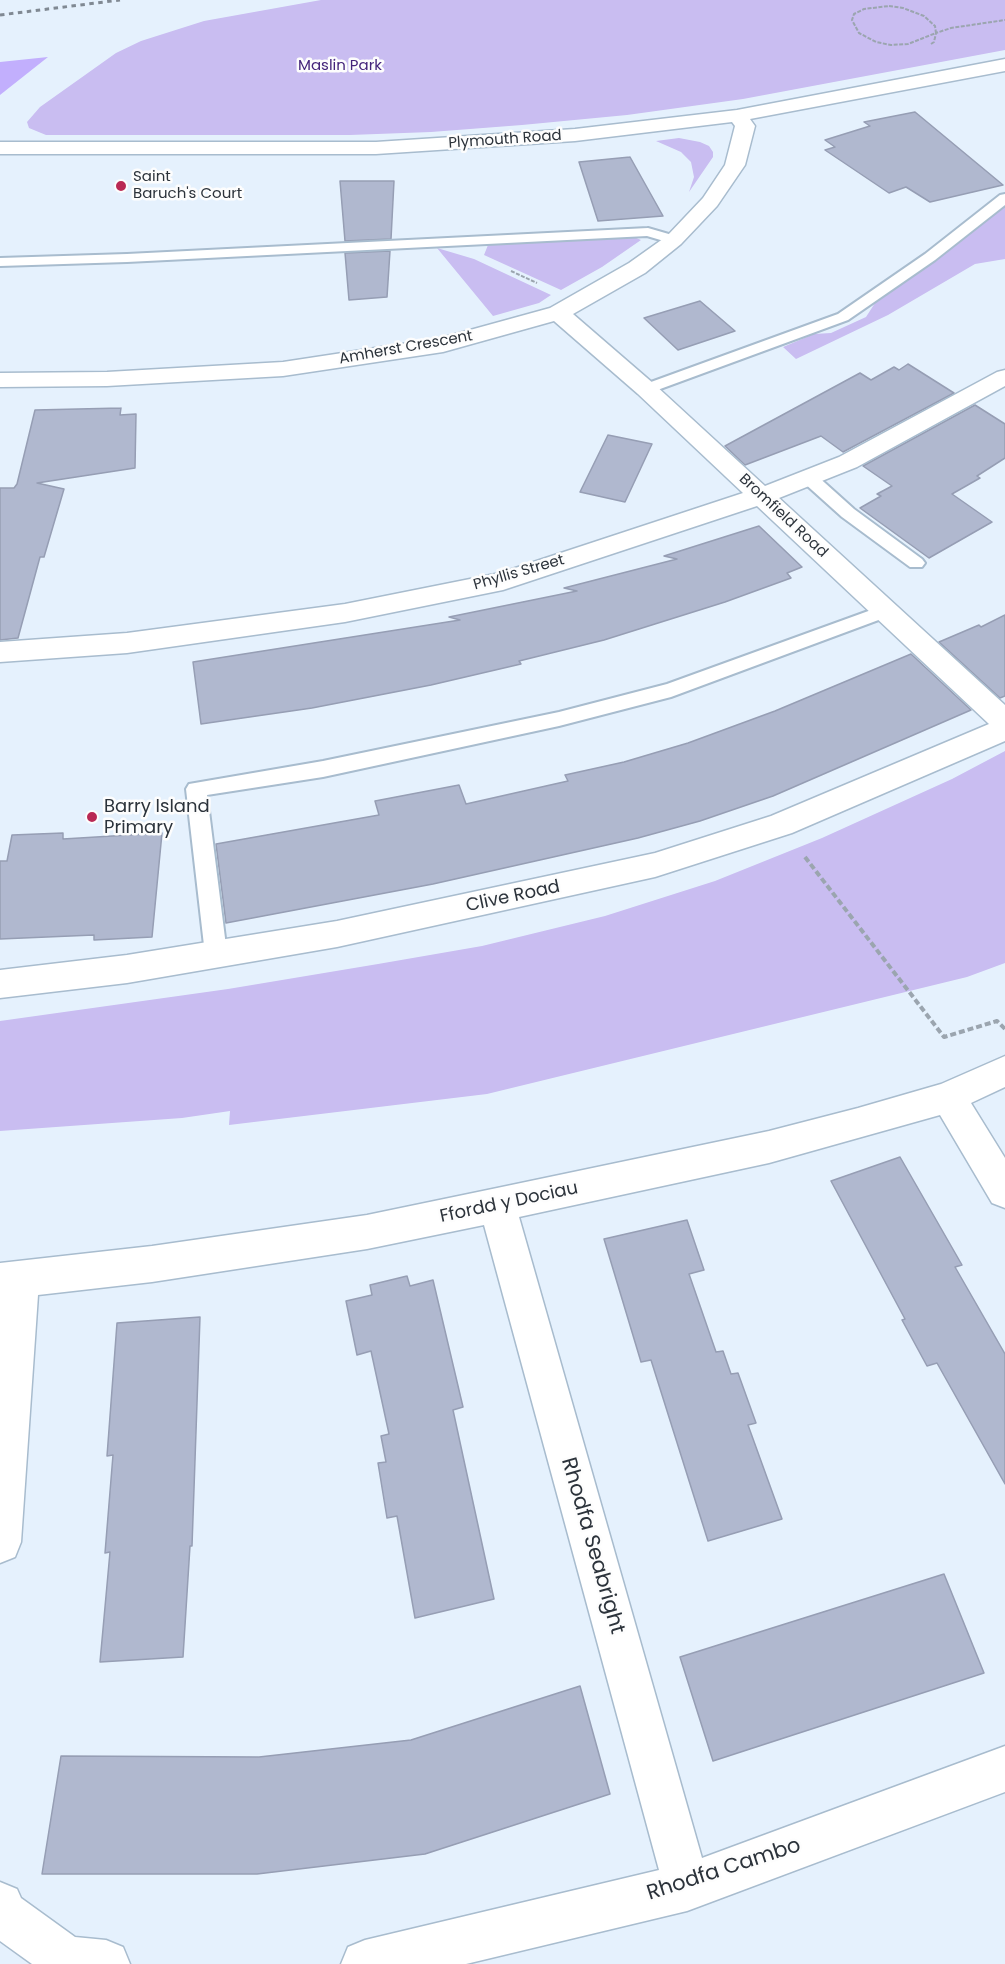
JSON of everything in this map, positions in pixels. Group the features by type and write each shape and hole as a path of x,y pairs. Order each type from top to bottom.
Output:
{"street":[{"name":"Plymouth Road","path":"2,152 376,148 575,135 736,116 1005,65"},
{"name":"Amherst Crescent","path":"0,380 108,379 283,369 443,345 558,314 637,268 674,240 710,202 735,165 745,126 736,116"},
{"name":"Bromfield Road","path":"558,314 646,389 1005,722"},
{"name":"Phyllis Street","path":"0,652 127,643 345,614 503,581 762,496 809,478 848,462 1005,377"},
{"name":"Clive Road","path":"0,984 127,969 337,934 656,865 781,825 1005,729"},
{"name":"Ffordd y Dociau","path":"10,1280 152,1264 356,1233 497,1205 769,1147 948,1097 1005,1071"},
{"path":"948,1097 1005,1191"},
{"name":"Rhodfa Seabright","path":"497,1205 687,1887"},
{"path":"0,1542 10,1280"},
{"name":"Rhodfa Cambo","path":"365,1964 687,1887 1005,1769"},
{"path":"0,1906 4,1915 67,1960 106,1964"}],"lane":[{"path":"646,389 843,317 930,257 1005,198"},
{"path":"0,262 127,258 648,232 674,240"},
{"path":"809,478 848,513 916,564"},
{"path":"216,954 196,789 323,770 559,719 671,690 885,611"}],"path":[{"path":"926,48 934,42 936,33 935,26 917,12 889,6 864,9 854,14 852,20 859,33 884,44 908,44 936,33 951,28 1005,20"},
{"path":"824,882 944,1037 997,1021 1005,1029"}],"green space":[{"name":"Maslin Park","path":"321,0 1005,0 1005,50 743,99 627,115 522,125 350,135 46,135 29,128 27,122 40,107 116,53 141,41 204,21"},
{"path":"679,138 700,142 709,146 713,152 713,157 689,192 694,177 691,162 681,152 656,141"},
{"path":"1005,204 1005,259 975,264 888,315 796,359 783,347 814,334 831,333 866,317 875,303"},
{"path":"634,237 641,240 602,267 561,290 484,255 488,245"},
{"path":"437,248 474,259 551,295 539,303 493,316"},
{"path":"1005,751 1005,963 967,977 487,1094 229,1125 230,1111 182,1118 0,1131 0,1021 228,989 482,946 605,916 715,881 822,838 952,779"}],"shaded area":[{"path":"48,57 0,95 0,62"}],"building":[{"path":"915,112 1003,185 930,202 906,187 889,193 825,150 835,147 825,140 870,126 864,122"},
{"path":"630,157 663,216 598,221 579,162"},
{"path":"340,181 394,181 391,239 345,241"},
{"path":"390,251 387,297 349,300 345,253"},
{"path":"700,301 735,331 678,350 644,318"},
{"path":"908,364 954,393 843,452 821,436 745,465 725,446 860,373 871,380 894,367 899,370"},
{"path":"975,405 1005,424 1005,458 977,476 980,478 952,494 992,522 929,558 860,508 881,496 877,494 892,486 863,466"},
{"path":"121,408 120,415 136,414 135,468 37,483 64,489 44,557 40,557 18,638 0,640 0,488 14,488 17,484 35,410"},
{"path":"608,435 652,444 625,502 580,492"},
{"path":"759,526 802,567 787,573 791,578 725,602 604,640 519,661 521,664 431,685 312,708 201,724 193,662 460,620 449,617 577,591 564,588 677,559 664,556"},
{"path":"1005,615 1005,696 1000,698 939,642 979,625 981,627"},
{"path":"911,654 971,710 773,796 700,821 638,838 433,884 226,923 216,844 379,815 375,801 459,785 466,804 568,781 565,775 624,762 688,743 775,711"},
{"path":"63,833 63,839 162,833 152,937 94,940 94,935 0,939 0,861 7,861 12,835"},
{"path":"900,1157 962,1265 955,1267 1005,1354 1005,1484 937,1363 927,1366 902,1320 905,1319 831,1181"},
{"path":"687,1220 704,1270 689,1274 716,1352 723,1351 731,1374 738,1373 756,1423 748,1425 782,1519 708,1541 651,1360 641,1362 604,1239"},
{"path":"407,1276 410,1286 433,1280 463,1407 453,1410 494,1599 415,1618 397,1516 387,1518 378,1463 386,1462 381,1436 389,1434 371,1351 357,1355 346,1301 372,1295 370,1285"},
{"path":"200,1317 192,1546 190,1546 183,1657 100,1662 110,1552 105,1553 113,1455 107,1456 117,1323"},
{"path":"944,1574 984,1673 713,1761 680,1657"},
{"path":"580,1686 610,1794 425,1854 257,1874 42,1874 61,1756 259,1757 411,1740"}],"railway":[{"path":"0,15 120,0"}],"place":[{"name":"Saint Baruch's Court","path":"121,186"},
{"name":"Barry Island Primary","path":"92,817"}]}
